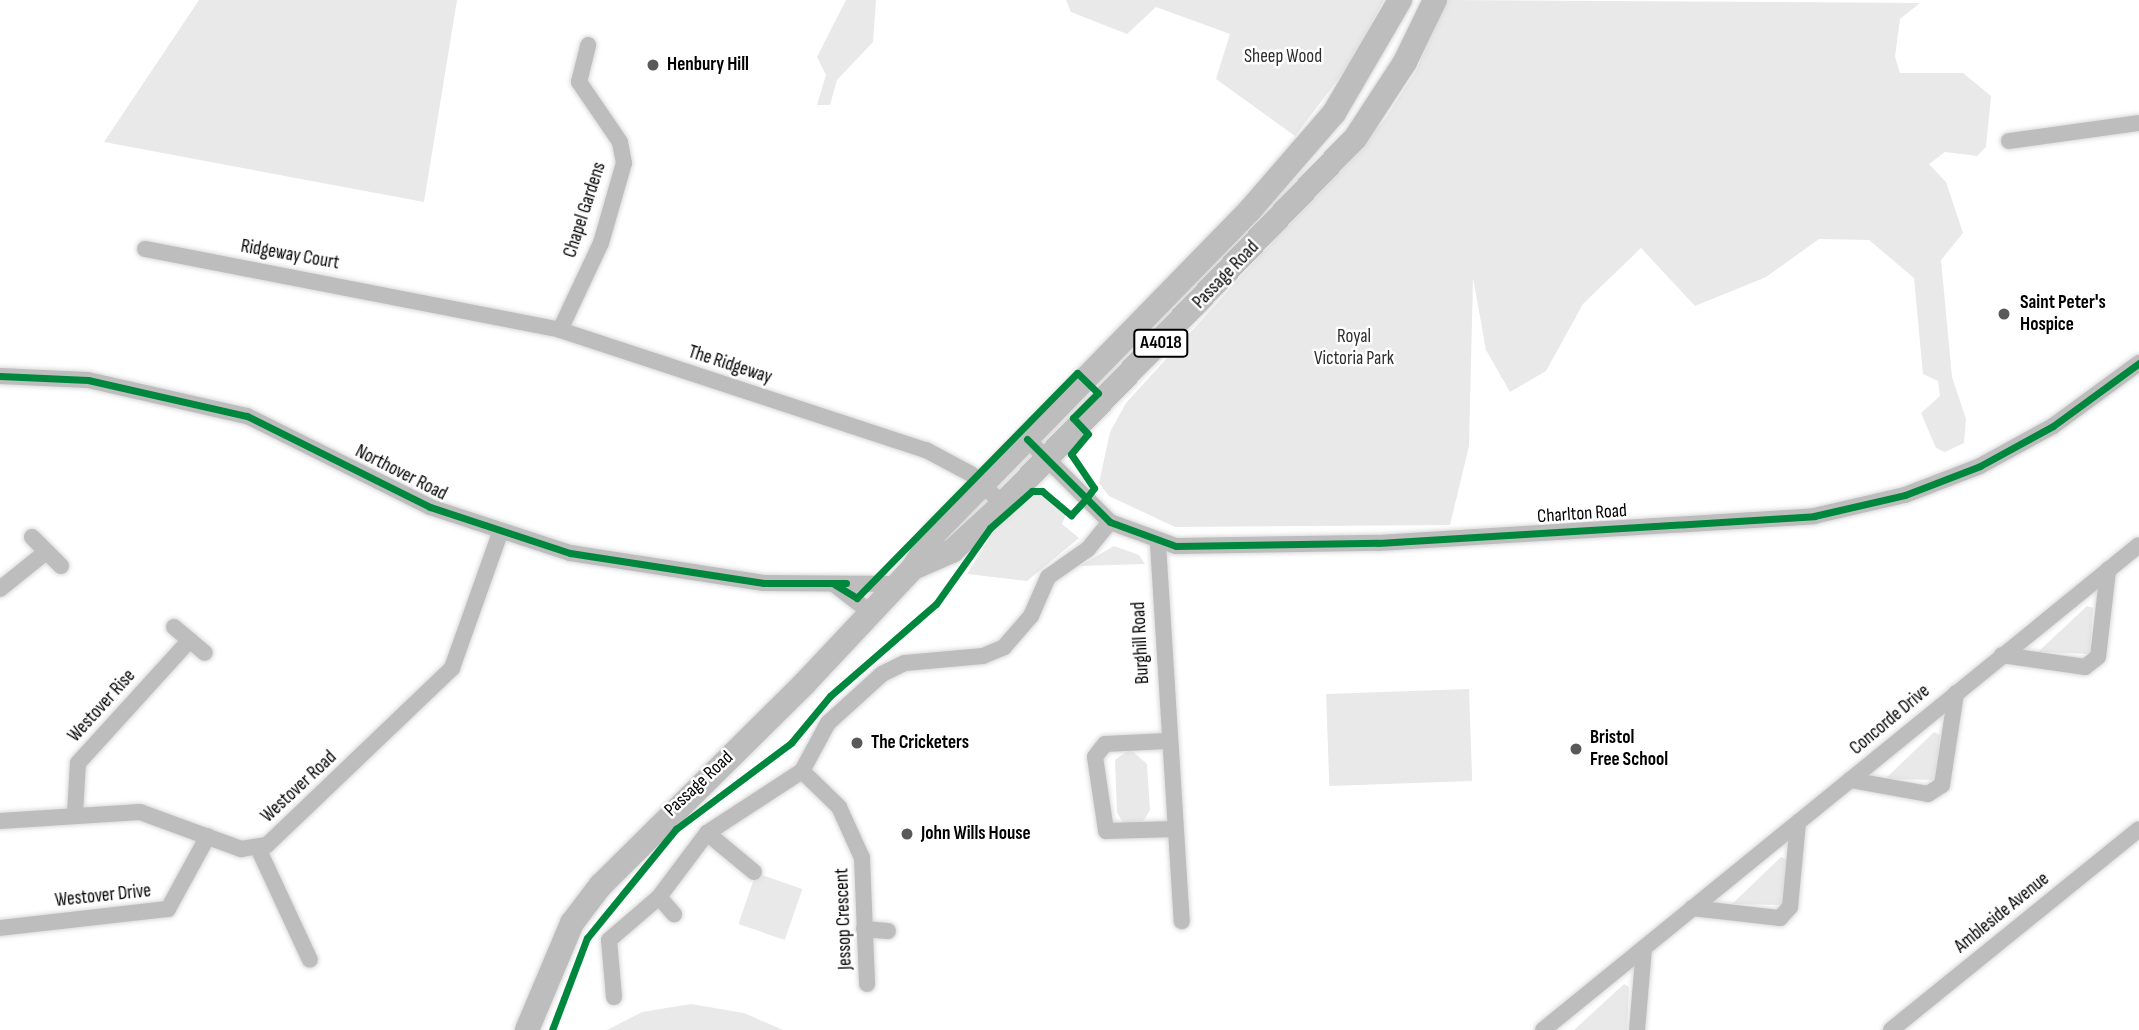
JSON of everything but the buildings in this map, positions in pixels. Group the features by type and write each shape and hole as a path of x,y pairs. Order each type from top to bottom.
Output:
{"main road":[{"name":"Passage Road","path":"527,1030 572,923 601,885 905,576 934,534 1214,251 1327,121 1369,62 1400,0"},
{"name":"Passage Road","path":"905,576 952,551 1003,504 1356,137 1405,62 1435,0"}],"street":[{"name":"Chapel Gardens","path":"560,330 601,243 624,163 620,142 583,95 575,66 588,45"},
{"path":"2010,141 2139,123"},
{"name":"Ridgeway Court","path":"145,249 428,301"},
{"name":"The Ridgeway","path":"428,301 560,330 926,450 982,486 1003,504"},
{"name":"Charlton Road","path":"1027,439 1110,522 1158,544 1378,542 1814,516 1905,495 1980,466 2053,426 2139,363"},
{"name":"Northover Road","path":"0,376 88,380 247,416 403,496 500,533 632,566 835,585 905,576"},
{"path":"614,997 609,940 659,897 707,833 802,771 828,723 882,674 905,663 983,656 1004,647 1031,616 1048,577 1088,548 1110,522"},
{"name":"Westover Road","path":"0,821 75,813 140,812 208,836 258,848 274,841 452,668 500,533"},
{"path":"32,537 61,566"},
{"name":"Burghill Road","path":"1158,544 1167,741 1182,921"},
{"name":"Concorde Drive","path":"1543,1030 2139,545"},
{"path":"0,589 46,552"},
{"path":"2002,655 2085,667 2098,657 2108,570"},
{"path":"835,585 870,612"},
{"path":"174,627 205,653"},
{"name":"Westover Rise","path":"75,813 78,763 190,640"},
{"name":"Concorde Drive","path":"1850,780 1928,794 1941,785 1956,693"},
{"path":"1167,741 1105,744 1095,757 1106,831 1175,829"},
{"name":"Jessop Crescent","path":"802,771 839,807 858,845 867,984"},
{"path":"1692,908 1780,918 1790,907 1798,822"},
{"name":"Ambleside Avenue","path":"1891,1030 2139,829"},
{"path":"707,833 754,872"},
{"name":"Westover Drive","path":"0,928 168,909 208,836"},
{"path":"258,848 310,960"},
{"path":"659,897 674,914"},
{"path":"864,929 888,930"},
{"path":"1637,1030 1644,949"}],"green space":[{"path":"199,0 457,0 424,202 104,142"},
{"path":"846,0 876,0 873,42 837,80 830,105 817,105 826,75 817,57"},
{"name":"Sheep Wood","path":"1066,0 1384,0 1348,66 1295,136 1216,79 1230,34 1156,7 1127,34 1071,12"},
{"name":"Royal Victoria Park","path":"1447,0 1920,3 1900,19 1895,57 1900,73 1963,73 1991,96 1986,147 1977,156 1945,152 1929,164 1946,182 1963,233 1941,260 1952,377 1966,419 1964,443 1945,452 1936,448 1921,413 1940,396 1938,381 1923,374 1914,278 1869,240 1819,239 1766,277 1695,306 1641,248 1583,304 1546,371 1510,392 1486,350 1473,278 1469,446 1450,525 1175,527 1109,496 1099,483 1110,432 1126,403 1385,119 1416,71"},
{"path":"1034,495 1045,495 1066,514 1062,524 1079,538 1027,581 967,574 994,530"},
{"path":"1114,546 1139,555 1145,564 1080,566"},
{"path":"2087,606 2093,608 2090,654 2038,652"},
{"path":"1469,689 1472,781 1329,786 1326,694"},
{"path":"1934,732 1940,735 1938,780 1885,779"},
{"path":"1130,749 1147,764 1150,810 1141,825 1123,823 1117,812 1115,760"},
{"path":"1781,857 1787,860 1784,905 1732,904"},
{"path":"756,873 802,889 785,940 738,924"},
{"path":"1624,984 1629,987 1627,1030 1574,1030"},
{"path":"691,1004 744,1013 783,1030 607,1030 642,1012"}],"cycle path":[{"path":"1027,439 1110,522 1176,546 1378,543 1814,516 1905,495 1980,466 2053,426 2139,363"},
{"path":"552,1030 587,938 676,829 791,743 830,696 936,604 990,528 1032,491 1042,491 1071,515 1085,500 1094,488 1071,454 1088,434 1073,418 1098,393 1077,373 857,598 835,585"},
{"path":"0,376 88,380 247,416 430,507 570,553 764,583 846,583"}],"place":[{"name":"Henbury Hill","path":"653,65"},
{"name":"Saint Peter's Hospice","path":"2004,314"},
{"name":"The Cricketers","path":"857,743"},
{"name":"Bristol Free School","path":"1576,749"},
{"name":"John Wills House","path":"907,834"}]}
